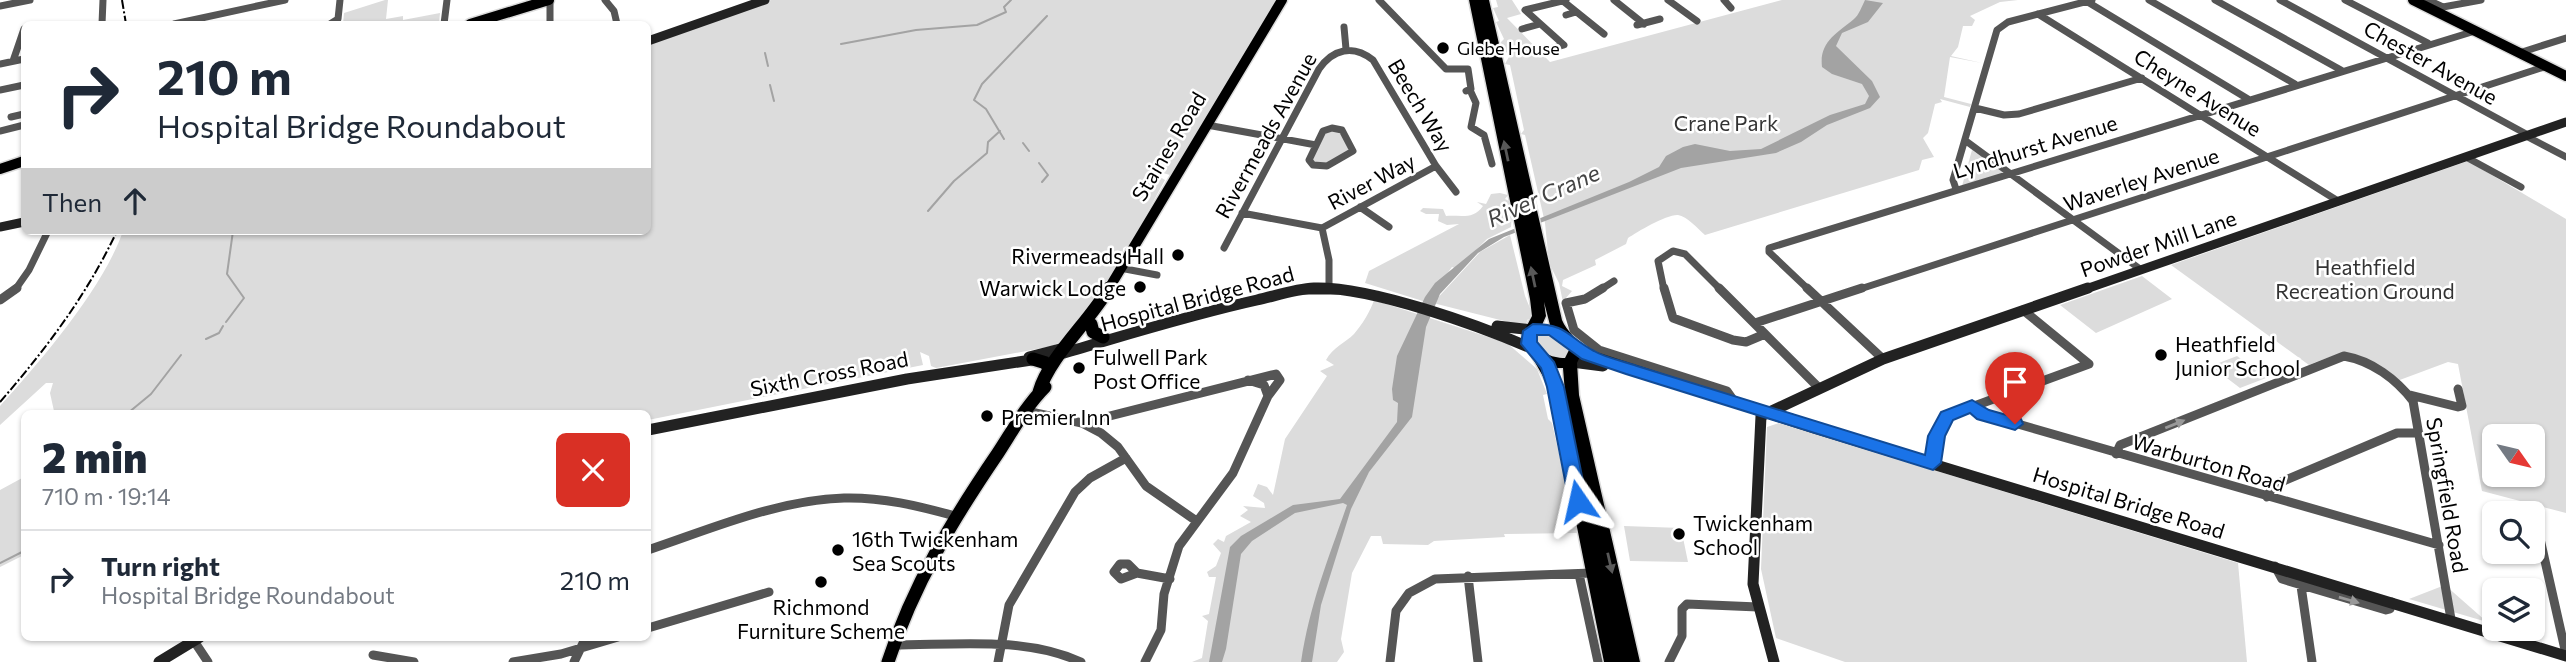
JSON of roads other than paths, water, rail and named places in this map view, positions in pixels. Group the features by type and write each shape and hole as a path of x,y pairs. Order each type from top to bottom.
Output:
{"highway":[{"path":"1474,0 1526,215"},
{"path":"1484,0 1530,236 1539,311 1528,339 1552,373 1556,387 1586,573 1613,662"},
{"path":"1530,236 1561,334"},
{"path":"1532,330 1551,330 1561,334 1575,345 1576,357 1571,362 1553,363 1536,353"},
{"path":"1571,362 1572,395 1631,662"}],"main road":[{"path":"480,21 549,0"},
{"path":"651,40 762,0"},
{"name":"Staines Road","path":"888,662 913,593 955,516 1068,350 1092,320 1282,0"},
{"path":"2413,0 2434,6 2469,30 2566,76"},
{"name":"Powder Mill Lane","path":"1764,413 1817,386 1883,359 2565,123"},
{"path":"0,169 21,162"},
{"path":"0,227 21,223"},
{"name":"Hospital Bridge Road","path":"1068,350 1269,291 1328,285 1374,294 1442,314 1508,337 1536,353"},
{"name":"Hospital Bridge Road","path":"1442,314 1511,330 1532,330"},
{"path":"1092,320 1093,332 1103,337"},
{"name":"Hospital Bridge Road","path":"1068,350 1103,337 1160,322"},
{"name":"Hospital Bridge Road","path":"1575,345 1588,355 1764,413"},
{"name":"Staines Road","path":"1039,392 1049,370 1068,350"},
{"name":"Sixth Cross Road","path":"1019,360 1068,350"},
{"name":"Sixth Cross Road","path":"651,429 1068,350"},
{"path":"1033,359 1046,363 1049,370"},
{"name":"Hospital Bridge Road","path":"1571,362 1632,369 1764,413 2566,655"},
{"path":"1764,413 1752,557 1758,607 1774,662"},
{"path":"159,662 194,641"}],"street":[{"path":"0,6 30,0"},
{"path":"103,0 103,21"},
{"path":"186,21 255,3 285,0"},
{"path":"335,21 338,19 340,0"},
{"path":"444,21 447,0"},
{"path":"549,0 550,21"},
{"path":"605,0 614,10 616,21"},
{"path":"1379,0 1446,69 1468,69 1468,90 1476,103 1471,127 1484,135 1492,164"},
{"path":"1546,50 1564,45 1525,10 1565,0 1604,34"},
{"path":"1614,0 1641,24 1660,19"},
{"path":"1668,0 1697,21"},
{"path":"1724,0 1731,8"},
{"path":"2149,0 2295,84"},
{"path":"2215,0 2341,70"},
{"name":"Chester Avenue","path":"2280,0 2566,158"},
{"path":"2345,0 2428,43"},
{"path":"2434,6 2481,0"},
{"path":"1956,189 1953,180 1997,30 2008,22 2089,1 2248,99"},
{"path":"1566,15 1576,12"},
{"name":"Cheyne Avenue","path":"2039,14 2338,201"},
{"path":"1522,29 1540,24"},
{"path":"1344,27 1346,49"},
{"name":"Lyndhurst Avenue","path":"1883,359 1769,248 2469,30"},
{"path":"13,61 21,38"},
{"path":"2519,52 2566,38"},
{"name":"Rivermeads Avenue","path":"1224,248 1325,57 1346,49"},
{"name":"Beech Way","path":"1346,49 1360,51 1373,60 1436,166 1456,192"},
{"path":"0,64 21,60"},
{"name":"Waverley Avenue","path":"1755,323 2453,95 2537,64"},
{"path":"1975,110 2004,115 2019,114 2142,78"},
{"path":"0,90 21,86"},
{"path":"11,117 21,115"},
{"path":"1207,125 1316,145"},
{"path":"0,131 21,126"},
{"path":"1337,128 1345,135 1353,151 1327,166 1319,167 1309,160 1316,145 1323,131 1337,128"},
{"path":"1965,141 2140,269"},
{"path":"2466,157 2521,187"},
{"name":"River Way","path":"1322,228 1436,166"},
{"path":"1360,207 1390,227"},
{"path":"1242,214 1322,228 1329,260 1328,285"},
{"path":"0,300 13,293 20,285 46,235"},
{"path":"1765,334 1746,342 1732,340 1674,318 1669,312 1658,261 1660,257 1673,251 1685,254 1755,323 1817,386"},
{"path":"1121,268 1157,275"},
{"path":"1614,281 1585,299 1566,303 1574,330 1599,350 1632,369"},
{"path":"1933,463 1940,425 1947,416 2089,364 2024,310"},
{"name":"Springfield Road","path":"2116,454 2120,445 2344,356 2360,360 2409,395 2416,409 2451,619"},
{"path":"1026,411 1092,423 1272,373 1279,377 1233,472 1216,499 1195,520 1179,546 1164,594 1161,630 1145,662"},
{"path":"1248,380 1264,386 1268,396"},
{"path":"2409,395 2458,407 2462,406 2458,390"},
{"name":"Warburton Road","path":"1972,406 1983,414 2116,454 2439,545"},
{"path":"1082,423 1110,440 1158,497 1195,520"},
{"path":"2267,497 2274,485 2397,433 2419,433"},
{"path":"998,662 1009,605 1016,589 1075,492 1090,478 1126,458"},
{"path":"651,549 797,505 843,498 895,501 955,516"},
{"path":"2545,561 2566,655"},
{"name":"Hospital Bridge Road","path":"2275,566 2282,579 2301,586 2386,610 2390,609 2392,602"},
{"path":"1137,573 1170,579"},
{"path":"1390,662 1391,624 1395,610 1406,595 1435,579 1586,573 1598,662"},
{"path":"1468,576 1478,662"},
{"path":"2301,586 2312,662"},
{"path":"651,627 769,592"},
{"path":"1670,662 1682,636 1682,609 1687,604 1758,607"},
{"path":"198,641 208,662"},
{"path":"574,662 584,641"},
{"path":"513,662 605,641"},
{"path":"893,645 1042,647 1081,662"},
{"path":"373,655 414,662"}],"waterway":[{"path":"841,44 916,30 977,25 1006,12 1004,7 1011,0"},
{"path":"999,131 986,109 974,100 982,84 1047,16"},
{"path":"765,53 768,66"},
{"path":"770,85 774,101"},
{"path":"928,211 954,181 987,153 988,142 999,131"},
{"path":"999,131 1004,139"},
{"path":"1023,143 1029,151"},
{"path":"1039,163 1048,175 1042,182"},
{"path":"226,322 244,298 227,274 232,235"},
{"path":"206,339 219,333 223,326"},
{"path":"132,410 151,394 181,355"},
{"path":"0,563 21,552"}],"railway":[{"path":"122,0 126,21"},
{"path":"0,402 64,321 93,277 115,235"}],"place":[{"name":"Glebe House","path":"1443,48"},
{"name":"Rivermeads Hall","path":"1178,255"},
{"name":"Warwick Lodge","path":"1140,287"},
{"name":"Heathfield Junior School","path":"2161,355"},
{"name":"Fulwell Park Post Office","path":"1079,368"},
{"name":"Premier Inn","path":"987,416"},
{"name":"Twickenham School","path":"1679,534"},
{"name":"16th Twickenham Sea Scouts","path":"838,550"},
{"name":"Richmond Furniture Scheme","path":"821,582"}],"park label":[{"name":"Crane Park","path":"1726,122"},
{"name":"Heathfield Recreation Ground","path":"2365,278"}],"water label":[{"name":"River Crane","path":"1543,195"}]}
